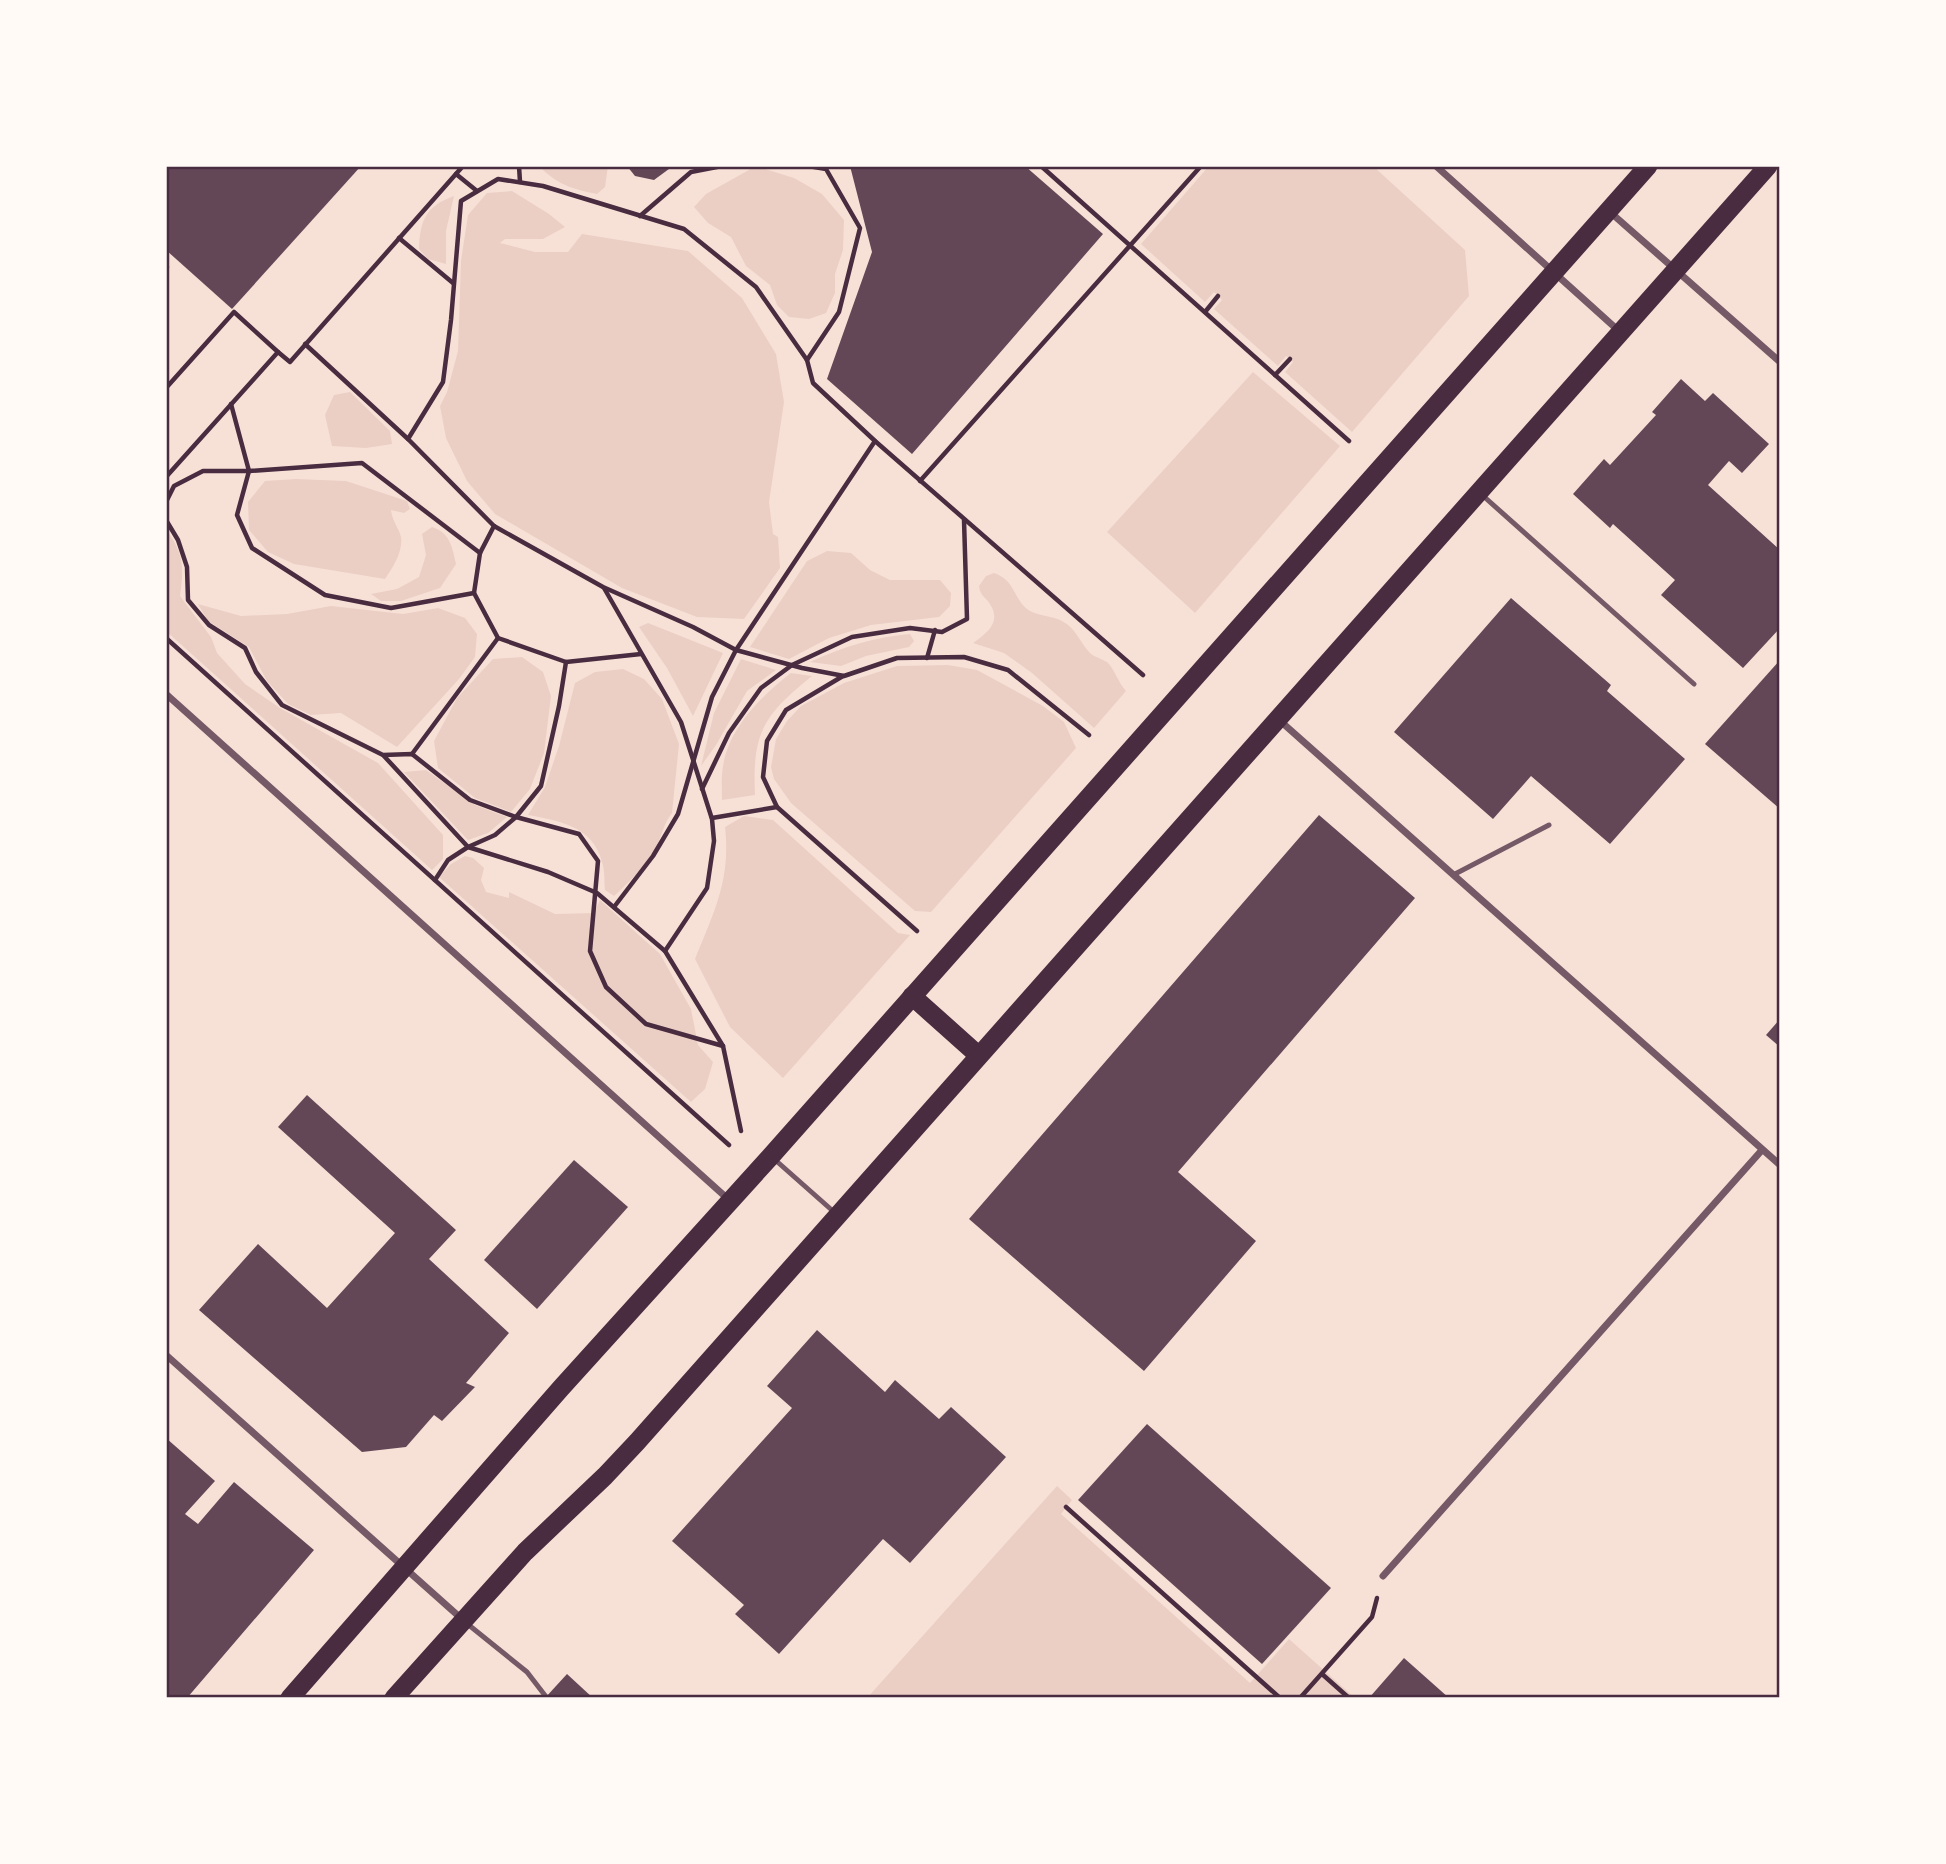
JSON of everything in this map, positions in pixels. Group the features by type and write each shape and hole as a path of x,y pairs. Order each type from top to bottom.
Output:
{"highway":[{"path":"290,1698 561,1388 771,1156 1648,166"},
{"path":"394,1698 524,1552 605,1476 1768,166"},
{"path":"912,996 978,1055"}],"street":[{"path":"1436,166 1620,332"},
{"path":"1609,211 1780,362"},
{"path":"166,694 730,1201"},
{"path":"1277,718 1780,1166"},
{"path":"1383,1576 1762,1150"},
{"path":"166,1355 463,1620"}],"lane":[{"path":"1478,492 1694,684"},
{"path":"1455,874 1549,825"},
{"path":"771,1156 837,1215"},
{"path":"463,1620 527,1672 547,1698"}],"path":[{"path":"166,388 234,313 290,362 463,166"},
{"path":"519,166 520,182"},
{"path":"640,216 691,172 722,166"},
{"path":"807,360 839,312 860,228 826,169 808,166"},
{"path":"1041,166 1349,441"},
{"path":"920,481 1201,166"},
{"path":"456,174 477,191"},
{"path":"408,439 443,382 461,201 498,179 543,186 684,229 756,287 807,360 813,383 920,481 1143,675"},
{"path":"399,238 454,283"},
{"path":"1205,312 1218,296"},
{"path":"305,344 408,439 494,526 603,587 693,627 736,650 844,676"},
{"path":"166,477 278,352"},
{"path":"1276,375 1290,359"},
{"path":"231,404 249,471 237,515 252,548 325,595 391,608 474,593"},
{"path":"614,907 653,856 678,814 712,697 736,650 875,441"},
{"path":"166,502 174,486 203,471 249,471 362,463 480,553"},
{"path":"702,789 729,733 761,688 792,665 852,637 910,628 942,632 967,619 964,518"},
{"path":"166,520 178,540 187,567 188,600 209,625 245,648 256,672 282,705 383,755 468,847 548,872 597,893 665,951 723,1046 741,1131"},
{"path":"494,526 480,553 474,593 498,638 566,662 641,654"},
{"path":"603,587 681,722 712,818 714,841 707,888 665,951"},
{"path":"928,657 935,630"},
{"path":"166,638 729,1144"},
{"path":"412,754 498,638"},
{"path":"917,930 777,807 763,777 767,741 786,709 844,676 897,658 964,657 1008,670 1089,736"},
{"path":"435,880 448,860 495,835 516,817 541,786 566,662"},
{"path":"383,755 412,754 470,800 516,817 579,834 598,861 590,951 606,987 646,1024 723,1046"},
{"path":"712,818 777,807"},
{"path":"1066,1507 1280,1698"},
{"path":"1300,1698 1372,1616 1383,1576"},
{"path":"1322,1674 1349,1698"}],"shaded area":[{"path":"539,166 608,166 605,187 597,194 573,188 559,182"},
{"path":"756,166 794,178 822,194 844,220 843,250 835,274 835,293 826,313 809,319 789,317 777,305 770,285 746,266 731,237 708,223 694,207 706,194"},
{"path":"1209,166 1373,166 1465,250 1469,296 1352,432 1285,372 1293,362 1286,356 1278,366 1214,309 1222,300 1214,292 1205,302 1141,244"},
{"path":"512,191 565,227 543,239 505,239 500,243 535,252 568,252 582,234 688,251 742,298 776,354 784,402 769,502 773,534 778,537 780,568 744,619 697,617 622,588 495,514 467,481 446,438 440,406 447,392 458,351 461,261 468,215 487,193"},
{"path":"454,196 446,231 446,264 428,259 419,249 421,230 426,215 437,204"},
{"path":"1253,372 1340,446 1195,613 1107,532"},
{"path":"350,392 390,431 392,444 366,448 332,446 325,415 334,395"},
{"path":"265,481 346,481 407,501 410,509 404,513 391,510 401,543 397,559 385,579 294,564 268,552 249,530 248,502"},
{"path":"432,527 446,537 456,564 440,588 401,601 381,601 371,594 397,589 419,577 426,555 422,534"},
{"path":"166,529 181,561 180,596 211,637 217,653 245,684 280,708 378,763 443,835 443,859 432,870 166,631"},
{"path":"827,551 851,553 870,570 890,580 940,580 951,593 950,606 939,617 871,625 829,638 789,659 750,647 807,561"},
{"path":"994,573 1007,581 1025,607 1034,613 1067,624 1090,653 1111,667 1126,691 1094,728 1032,673 1004,653 973,643 985,634 994,619 992,607 979,586 986,576"},
{"path":"198,604 241,616 287,614 331,606 403,614 438,608 465,618 477,634 475,657 459,679 397,747 341,713 311,715 288,704 267,681 249,647 208,621"},
{"path":"648,623 723,653 693,716 667,668 639,627"},
{"path":"910,634 914,641 909,647 866,656 841,666 810,662 859,644"},
{"path":"522,657 543,672 551,696 544,753 530,789 511,812 475,798 438,768 434,741 457,698 493,659"},
{"path":"741,659 776,670 747,691 701,766 714,713"},
{"path":"948,665 977,670 1043,706 1064,722 1076,748 931,912 915,911 791,803 774,779 771,767 776,739 787,721 801,706 844,683 897,666"},
{"path":"623,669 644,679 662,699 679,744 672,813 651,856 614,896 605,890 603,865 591,840 563,823 528,815 545,787 575,683 595,672"},
{"path":"791,673 812,676 782,702 764,726 756,755 755,795 722,800 726,752 739,726 758,703"},
{"path":"426,770 475,805 507,817 488,833 468,840 404,772"},
{"path":"744,816 773,820 898,933 910,935 783,1078 730,1027 695,959 723,879 726,863 725,827"},
{"path":"465,856 473,858 484,868 481,880 486,892 509,898 509,892 555,914 594,913 600,900 660,954 691,1009 698,1045 713,1062 705,1089 691,1102 439,877 451,864"},
{"path":"1057,1486 1072,1500 1061,1514 1250,1683 1289,1639 1355,1698 867,1698"}],"building":[{"path":"166,166 361,166 232,309 166,250"},
{"path":"627,166 673,166 654,180 635,176"},
{"path":"850,166 1025,166 1103,234 912,454 827,379 872,252"},
{"path":"1681,379 1705,401 1713,393 1769,444 1742,473 1729,461 1708,485 1780,550 1780,628 1743,668 1661,595 1675,580 1613,524 1610,528 1573,494 1604,459 1610,465 1656,415 1652,412"},
{"path":"1511,598 1611,685 1607,691 1685,759 1610,844 1531,776 1493,819 1394,732"},
{"path":"1780,660 1780,809 1705,744"},
{"path":"1319,815 1415,898 1178,1172 1256,1241 1144,1371 969,1219"},
{"path":"1780,1019 1780,1047 1766,1035"},
{"path":"307,1095 456,1230 429,1259 509,1333 466,1383 475,1387 442,1421 434,1415 406,1447 362,1452 199,1310 258,1244 327,1308 395,1233 278,1127"},
{"path":"574,1160 628,1207 537,1309 484,1260"},
{"path":"817,1330 885,1392 895,1380 939,1419 951,1407 1006,1457 910,1563 883,1539 779,1654 735,1614 744,1605 672,1541 792,1408 767,1386"},
{"path":"1147,1424 1331,1588 1262,1664 1078,1500"},
{"path":"166,1438 215,1481 185,1514 198,1524 234,1482 314,1550 187,1698 166,1698"},
{"path":"1404,1658 1449,1698 1369,1698"},
{"path":"567,1674 593,1698 545,1698"}]}
